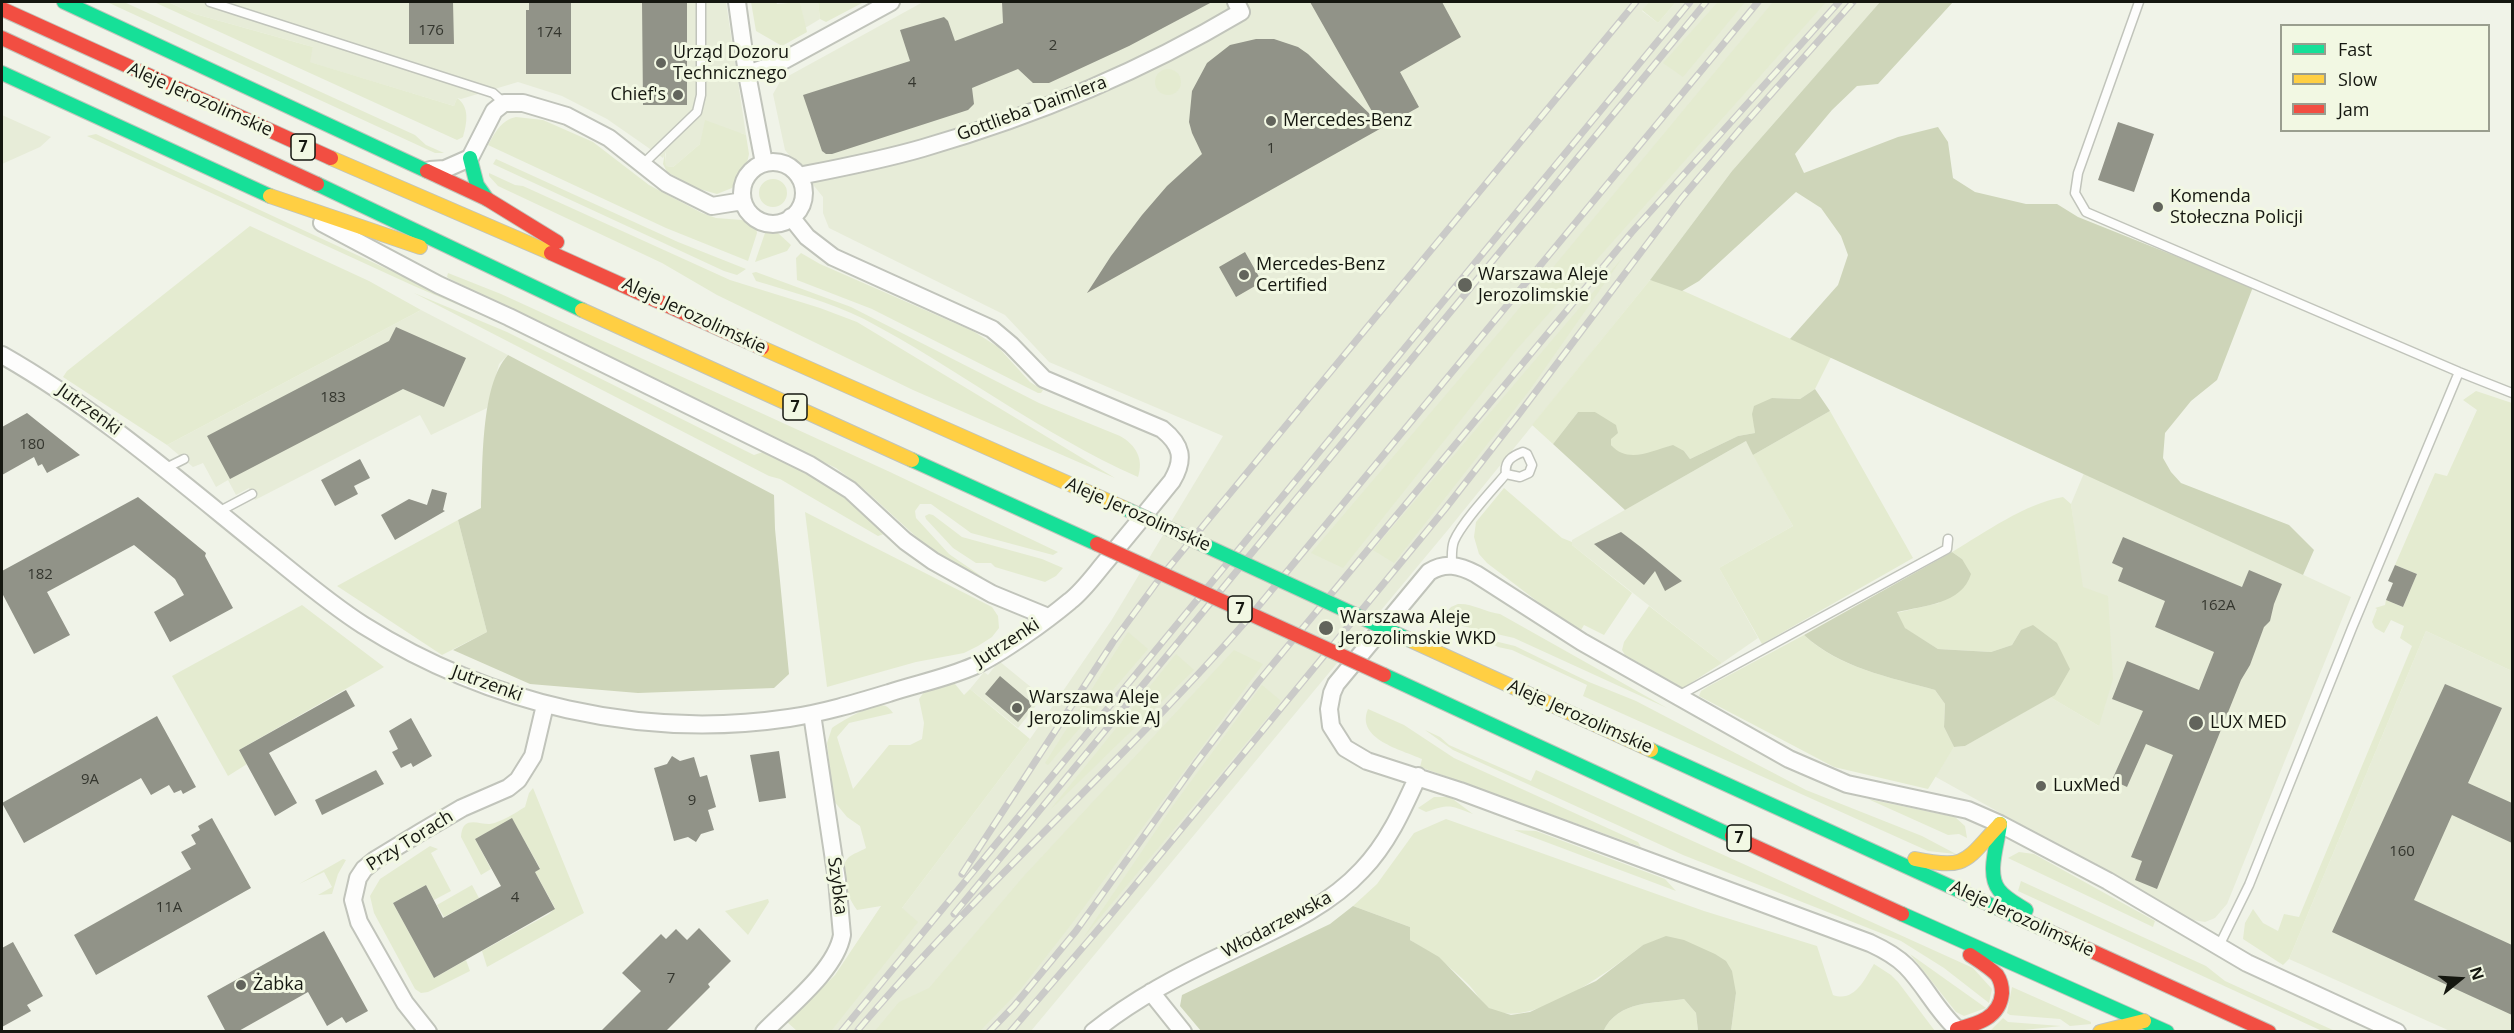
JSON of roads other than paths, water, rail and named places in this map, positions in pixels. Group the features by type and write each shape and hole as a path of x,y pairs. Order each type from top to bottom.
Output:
{"main road":[{"path":"64,2 487,199 547,235 593,270"},
{"name":"Aleje Jerozolimskie","path":"2,9 234,116 446,209 593,270 824,376 1125,509 2269,1032"},
{"name":"Aleje Jerozolimskie","path":"4,39 261,157 495,270 1931,927 2167,1032"},
{"path":"2,73 270,196 376,234 495,270"},
{"path":"470,158 477,185 487,199"},
{"path":"1877,852 1947,866 1956,865 1969,857 2000,824"},
{"path":"2000,824 1995,869 1996,885 2001,892 2070,942"},
{"path":"1931,927 1998,976 2002,988 2002,1000 1997,1011 1990,1018 1959,1030"},
{"path":"2100,1032 2144,1021"}],"street":[{"path":"737,2 747,74 764,163"},
{"path":"747,74 779,63 891,2"},
{"name":"Gottlieba Daimlera","path":"799,176 924,148 1053,104 1132,71 1188,44 1241,12 1236,2"},
{"path":"427,171 445,169 470,158 494,111 504,103 523,103 567,116 609,138 666,183 712,206 743,201"},
{"path":"764,163 783,164 799,176 804,193 802,202 791,217 783,222 763,222 754,217 743,201 744,182 748,174 764,163"},
{"path":"270,196 439,285 509,316 810,465 850,490 905,540 933,561 992,594 1048,617"},
{"name":"Jutrzenki","path":"2,355 46,380 108,423 314,589 360,623 428,661 471,680 545,705 623,719 685,725 743,723 812,714 973,666 1048,617 1083,589 1172,481 1179,469 1180,456 1173,438 1148,422 1044,378 992,329 833,257 807,237 791,217"},
{"path":"1959,1030 1946,1019 1906,966 1889,952 1870,943 1418,776 1367,761 1345,748 1331,726 1330,700 1336,684 1422,579 1434,569 1452,565 1476,574 1582,642 1789,759 1855,786 1968,810 2000,824 2108,881 2286,983 2397,1032"},
{"name":"Przy Torach","path":"428,1032 405,1003 359,922 353,900 358,878 364,869 375,860 462,808 507,788 518,780 533,756 545,705"},
{"name":"Szybka","path":"764,1032 820,975 840,944 842,936 837,880 812,714"},
{"name":"Włodarzewska","path":"1093,1032 1151,992 1292,920 1335,894 1374,856 1398,818 1418,776"},
{"path":"1151,992 1183,1032"}],"lane":[{"path":"210,2 493,93 504,103"},
{"path":"642,165 697,112 701,95 701,2"},
{"path":"2139,2 2078,173 2075,193 2086,212 2512,393"},
{"path":"2219,946 2249,885 2355,620 2459,372"},
{"path":"164,469 184,459"},
{"path":"1452,565 1451,553 1455,539 1488,494 1506,474"},
{"path":"218,512 252,494"},
{"path":"1677,696 1947,549 1948,540"}],"railway":[{"path":"962,874 1113,642 1160,578 1636,2"},
{"path":"841,1032 1690,2"},
{"path":"954,914 1706,2"},
{"path":"858,1030 953,925 1151,724 1247,620 1758,2"},
{"path":"989,1032 1014,1006 1076,931 1196,763 1258,682 1632,232 1839,2"},
{"path":"1010,1032 1108,918 1445,509 1681,199 1853,2"}],"place":[{"name":"Urząd Dozoru Technicznego","path":"661,63"},
{"name":"Chief's","path":"678,95"},
{"name":"Mercedes-Benz","path":"1271,121"},
{"name":"Komenda Stołeczna Policji","path":"2158,207"},
{"name":"Mercedes-Benz Certified","path":"1244,275"},
{"name":"Warszawa Aleje Jerozolimskie","path":"1465,285"},
{"name":"Warszawa Aleje Jerozolimskie WKD","path":"1326,628"},
{"name":"Warszawa Aleje Jerozolimskie AJ","path":"1017,708"},
{"name":"LUX MED","path":"2196,723"},
{"name":"LuxMed","path":"2041,786"},
{"name":"Żabka","path":"241,985"}]}
